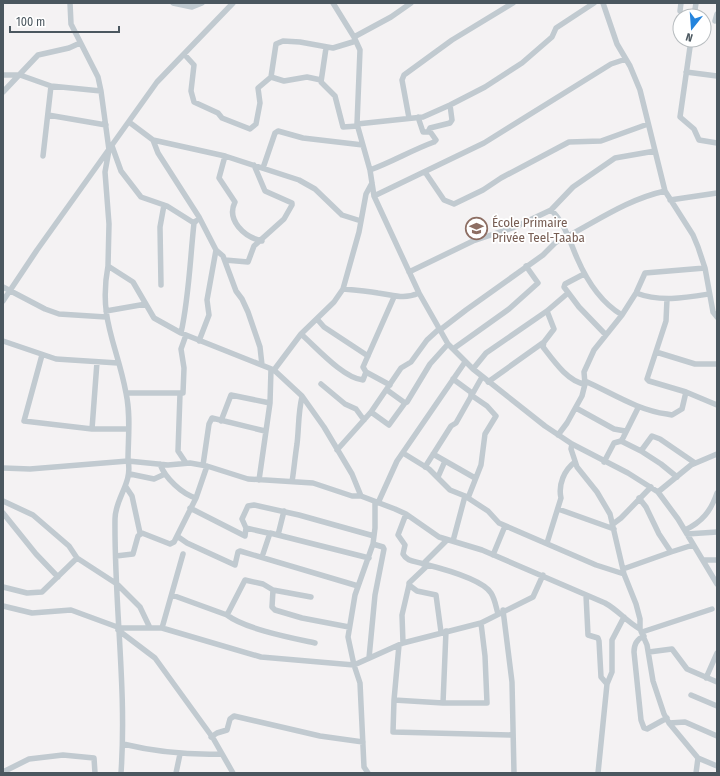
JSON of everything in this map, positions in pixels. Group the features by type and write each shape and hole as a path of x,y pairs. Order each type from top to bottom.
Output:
{"street":[{"path":"173,3 192,7 202,3"},
{"path":"3,301 9,290 157,82 233,3"},
{"path":"333,3 360,50 358,125 370,170 374,196 419,293 448,344 465,362 488,382 558,435 658,492 670,506 717,584"},
{"path":"184,54 194,65 191,92 194,102 218,112 222,118 250,129 256,124 260,103 258,88 271,77 276,44 279,41 314,43 326,48 333,48 355,39 411,3"},
{"path":"409,118 402,80 404,75 452,40 513,3"},
{"path":"271,77 284,81 308,77 321,80 336,96 342,127 428,115 485,87 522,63 552,37 556,28 594,3"},
{"path":"603,3 617,44 634,73 665,191 693,236 705,268 713,312 717,317"},
{"path":"70,4 71,24 98,77 110,148 121,171 141,197 164,205 194,223"},
{"path":"715,21 717,14"},
{"path":"3,92 38,55 69,48 80,43"},
{"path":"321,80 326,48"},
{"path":"690,48 680,117 694,129 699,140 717,143"},
{"path":"374,196 484,143 611,64 626,59"},
{"path":"686,72 717,76"},
{"path":"3,75 20,74 51,86 101,91"},
{"path":"43,156 51,86"},
{"path":"430,132 430,128 450,123 452,120 450,105"},
{"path":"48,114 106,125"},
{"path":"370,170 395,160 436,140 435,136 430,132 423,132 418,117"},
{"path":"129,122 153,140 225,156 299,180 315,189 342,215 361,221"},
{"path":"425,172 444,200 454,204 484,190 501,178 565,144 577,141 601,141 648,124"},
{"path":"263,168 275,133 278,131 303,138 363,145"},
{"path":"153,140 158,153 199,217 216,250 225,260 236,291 242,299 248,312 260,347 262,364"},
{"path":"110,148 105,172 109,224 108,266 104,288 106,318 126,392 128,461 130,474 116,511 118,628 123,709 121,773"},
{"path":"409,272 473,241 515,227 552,210 573,186 615,158 655,151"},
{"path":"225,156 219,178 236,202 232,209 234,221 240,230 255,240 262,241"},
{"path":"225,260 248,262 251,250 284,219 292,203 265,191 254,165"},
{"path":"259,480 270,403 272,370 301,334 334,302 343,289 349,271 366,194 372,183"},
{"path":"336,450 371,412 402,368 411,362 428,340 440,329 549,250 555,243 567,235 622,205 648,194 665,191"},
{"path":"670,200 717,193"},
{"path":"161,284 160,227 164,205"},
{"path":"552,210 559,219 584,274 601,299 622,315"},
{"path":"186,464 178,451 180,394 183,393 184,368 181,348 187,307 194,223 199,217"},
{"path":"199,341 210,315 207,300 216,250"},
{"path":"108,266 133,282 154,318 199,341 262,364 272,370 302,397 324,427 336,450 352,474 361,496"},
{"path":"453,349 509,309 538,283 526,266"},
{"path":"558,435 576,408 585,383 584,372 594,350 622,315 636,293 645,273 705,268"},
{"path":"584,274 565,284 564,287 606,335"},
{"path":"3,288 45,309 59,314 106,318"},
{"path":"343,289 406,298 419,293"},
{"path":"473,369 486,353 547,311 568,293"},
{"path":"636,293 649,298 717,294"},
{"path":"394,297 363,366 366,372 388,387 405,403"},
{"path":"667,298 666,321 647,375 649,381 686,392 717,405"},
{"path":"106,311 146,304"},
{"path":"488,382 544,342 554,329 547,311"},
{"path":"317,319 324,327 368,356"},
{"path":"301,334 328,359 355,378 363,380 366,372"},
{"path":"3,341 56,359 118,363"},
{"path":"544,342 543,347 574,381 585,383 613,394 638,408 672,415 682,409 686,392"},
{"path":"371,412 389,425 408,401 430,364 448,344"},
{"path":"656,352 695,364 717,364"},
{"path":"42,355 24,421 92,429 128,429"},
{"path":"92,429 97,362"},
{"path":"368,773 364,767 360,683 354,665 348,637 358,586 373,544 377,502 403,453 465,362"},
{"path":"425,467 456,422 482,377"},
{"path":"453,378 487,406 496,416 485,434 481,465 467,497 453,541"},
{"path":"320,384 345,404 356,409 364,420"},
{"path":"126,392 180,394"},
{"path":"221,421 231,395 270,403"},
{"path":"292,482 294,458 297,445 298,415 302,397"},
{"path":"576,408 614,429 626,431"},
{"path":"621,441 638,408"},
{"path":"140,533 170,544 174,542 196,498 205,465 209,424 214,418 265,431"},
{"path":"641,452 652,436 660,439 695,463"},
{"path":"604,462 614,443 621,441 661,464 677,477"},
{"path":"572,444 575,462 581,473 604,503 614,526 623,572 636,604 642,632 649,652 653,681 664,714 698,758 717,766"},
{"path":"403,453 438,477 450,490 467,497 488,511 494,520 610,571 623,572 671,552 693,545"},
{"path":"433,454 475,478"},
{"path":"658,492 695,463 717,454"},
{"path":"3,468 30,468 128,461 160,464 205,465 240,477 313,484 352,496 361,496 406,514 434,534 447,540 468,544 543,575 612,607 642,632"},
{"path":"438,477 445,461"},
{"path":"547,543 561,498 559,491 564,476 570,466 575,462"},
{"path":"160,464 165,474 186,494 196,498"},
{"path":"130,474 154,479 165,474"},
{"path":"116,556 133,554 140,533 132,496 126,487"},
{"path":"614,526 651,487"},
{"path":"686,532 706,515 717,493"},
{"path":"640,498 659,534 671,552"},
{"path":"3,501 33,514 69,546 77,558 117,584 140,607 150,628"},
{"path":"190,508 245,536 246,528 242,519 248,506 254,505 284,511 374,536"},
{"path":"558,509 614,526"},
{"path":"278,535 284,511"},
{"path":"3,513 36,554 58,577"},
{"path":"406,514 398,535 405,545 403,554 407,560 426,564 478,582 490,592 500,612 512,682 514,773"},
{"path":"493,555 505,526"},
{"path":"246,528 369,558"},
{"path":"686,532 717,532"},
{"path":"262,557 268,533"},
{"path":"177,536 187,543 235,565 239,551 358,586"},
{"path":"447,540 409,582 402,616 401,644 394,700 393,732 513,735"},
{"path":"369,658 375,595 384,549 383,547 373,544"},
{"path":"162,628 183,554"},
{"path":"3,587 27,593 42,592 77,558"},
{"path":"703,560 717,560"},
{"path":"118,628 162,628 260,657 354,665 401,644 481,623 532,597 543,575"},
{"path":"227,615 244,580 263,584 273,590 311,597"},
{"path":"409,585 417,591 436,595 443,632 443,703"},
{"path":"273,590 272,607 275,610 302,618 349,627"},
{"path":"172,595 260,629 315,643"},
{"path":"586,595 588,635 598,638 601,677 607,684"},
{"path":"3,606 32,613 71,610 118,628 155,658 211,736 233,773"},
{"path":"712,609 642,632 635,644 634,652 641,720 644,728 647,729 668,721 685,722 717,736"},
{"path":"598,773 607,684 612,672 612,640 624,617"},
{"path":"394,700 485,704 488,701 481,623"},
{"path":"649,652 672,649 687,669 717,682"},
{"path":"706,678 717,653"},
{"path":"691,695 717,706"},
{"path":"211,736 227,730 230,719 234,716 320,736 363,742"},
{"path":"123,744 148,750 180,754 222,754"},
{"path":"176,773 180,754"},
{"path":"3,768 3,773 29,759 63,755 94,758 95,773"},
{"path":"696,773 698,758"}],"place":[{"name":"École Primaire Privée Teel-Taaba","path":"476,229"}]}
